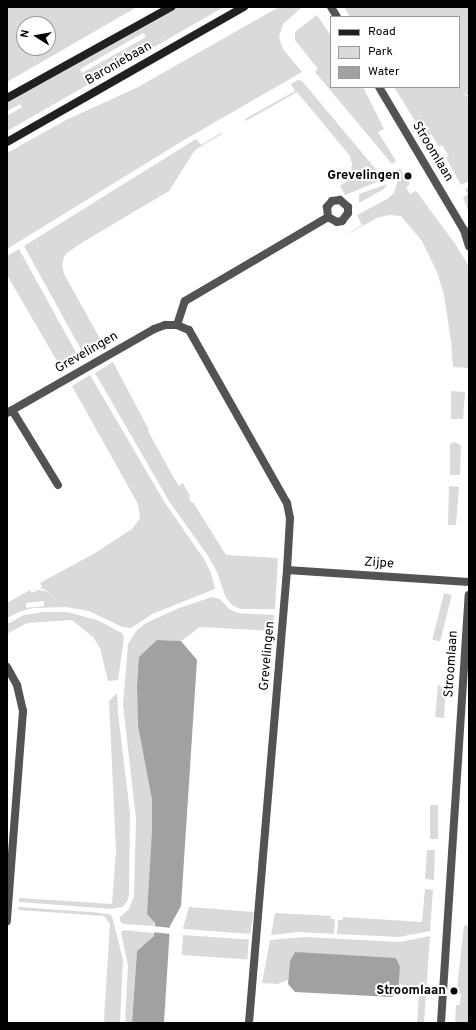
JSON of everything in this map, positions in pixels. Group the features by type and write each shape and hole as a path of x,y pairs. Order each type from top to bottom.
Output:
{"main road":[{"name":"Baroniebaan","path":"7,98 171,7"},
{"name":"Baroniebaan","path":"7,142 244,7"}],"street":[{"path":"331,7 336,16"},
{"name":"Stroomlaan","path":"380,88 466,232 469,246"},
{"path":"177,325 185,301 328,217"},
{"name":"Grevelingen","path":"58,485 10,412 154,329 165,325 177,325 188,330 287,503 290,518 288,570 249,1023"},
{"name":"Zijpe","path":"288,570 469,582"},
{"name":"Stroomlaan","path":"441,1023 469,595"},
{"path":"7,667 17,685 23,711 7,921"}],"green space":[{"path":"7,7 137,7 56,54 56,16 16,16 16,56 52,56 7,82"},
{"path":"171,7 224,7 7,131 7,116 22,107 20,104 7,111 7,101","holes":["143,33 146,37 82,73 80,69"]},
{"path":"279,7 302,7 283,24 279,37 283,49 302,72 184,140 7,249 7,153 66,120 138,87"},
{"path":"344,7 469,7 469,96 462,92 469,98 469,181 461,185 446,158 449,156 442,145 439,147 431,134 425,137 395,88 460,88 460,16 349,16"},
{"path":"317,15 330,34 330,88 364,88 384,129 378,132 396,161 392,164 315,72 318,69 295,40 295,32"},
{"path":"298,80 302,81 384,179 345,195 340,186 347,181 351,173 352,164 350,156 297,92 246,121 245,119 295,91 291,84"},
{"path":"221,133 222,134 195,150 169,191 83,242 68,252 64,257 62,265 64,274 103,344 84,355 24,246 196,139 201,145"},
{"path":"400,168 410,184 406,187 410,194 416,191 456,245 469,267 469,368 453,367 451,341 444,295 437,272 422,241 401,216 390,215 379,217 344,236 362,225 357,215 387,199 394,193 398,179 397,170"},
{"path":"387,184 384,189 359,203 359,194"},
{"path":"469,187 469,214 463,197 468,194 465,189"},
{"path":"19,249 79,358 61,368 7,275 7,256"},
{"path":"113,362 175,480 179,486 183,483 190,496 189,498 224,552 227,555 278,558 275,609 240,609 232,605 226,598 217,572 208,556 169,501 95,373"},
{"path":"90,375 165,503 204,559 211,573 215,589 152,614 131,628 122,627 89,611 66,607 33,608 19,612 7,618 7,603 30,590 32,593 38,590 46,591 59,602 46,590 40,588 42,587 40,583 95,553 132,529 140,518 138,504 72,386","holes":["44,601 44,606 26,608 26,603"]},
{"path":"451,391 465,392 463,419 451,419"},
{"path":"455,442 461,446 460,475 450,475 450,444"},
{"path":"449,486 459,487 456,525 448,525"},
{"path":"444,593 452,595 440,642 432,640"},
{"path":"212,597 220,599 229,609 238,613 274,615 273,631 200,627 181,641 157,640 137,687 138,726 152,800 154,926 123,924 120,921 120,917 129,909 134,896 136,819 123,705 128,644 137,630 146,623 179,608"},
{"path":"44,612 67,612 97,620 122,633 124,638 118,680 108,681 100,648 93,637 72,620 27,623 7,634 7,624 24,615"},
{"path":"438,685 446,685 444,718 435,717"},
{"path":"117,693 130,813 129,895 127,902 122,907 112,909 19,902 19,898 112,904 116,851 109,701"},
{"path":"430,805 438,805 438,839 430,839"},
{"path":"427,850 435,850 434,880 425,879"},
{"path":"425,889 433,890 430,931 399,937 337,934 338,920 343,920 343,917 422,922"},
{"path":"18,907 90,912 109,914 112,916 123,960 120,1023 105,1023 104,1019 110,924 104,916 19,910"},
{"path":"189,907 254,912 250,934 185,929 183,928"},
{"path":"275,913 333,916 331,916 330,919 335,919 334,934 298,932 271,935"},
{"path":"469,924 469,1023 455,1023 456,1005 460,1005 461,994 457,994 464,926"},
{"path":"123,930 154,933 154,936 137,951 132,1023 125,1023 128,965 121,933"},
{"path":"183,935 249,940 247,960 182,955"},
{"path":"430,936 424,1023 417,1023 419,994 398,983 400,967 295,952 290,962 288,980 277,984 262,983 270,940 305,937 399,942"}],"water":[{"path":"157,640 181,641 197,660 181,906 170,926 164,1023 132,1023 137,951 154,936 155,923 147,914 152,832 152,800 138,726 137,687 139,657"},
{"path":"295,952 396,958 400,967 398,992 392,997 295,992 288,984 290,961"}],"pier":[{"path":"152,926 172,928 171,934 151,932"}],"place":[{"name":"Grevelingen","path":"408,176"},
{"name":"Stroomlaan","path":"454,991"}]}
